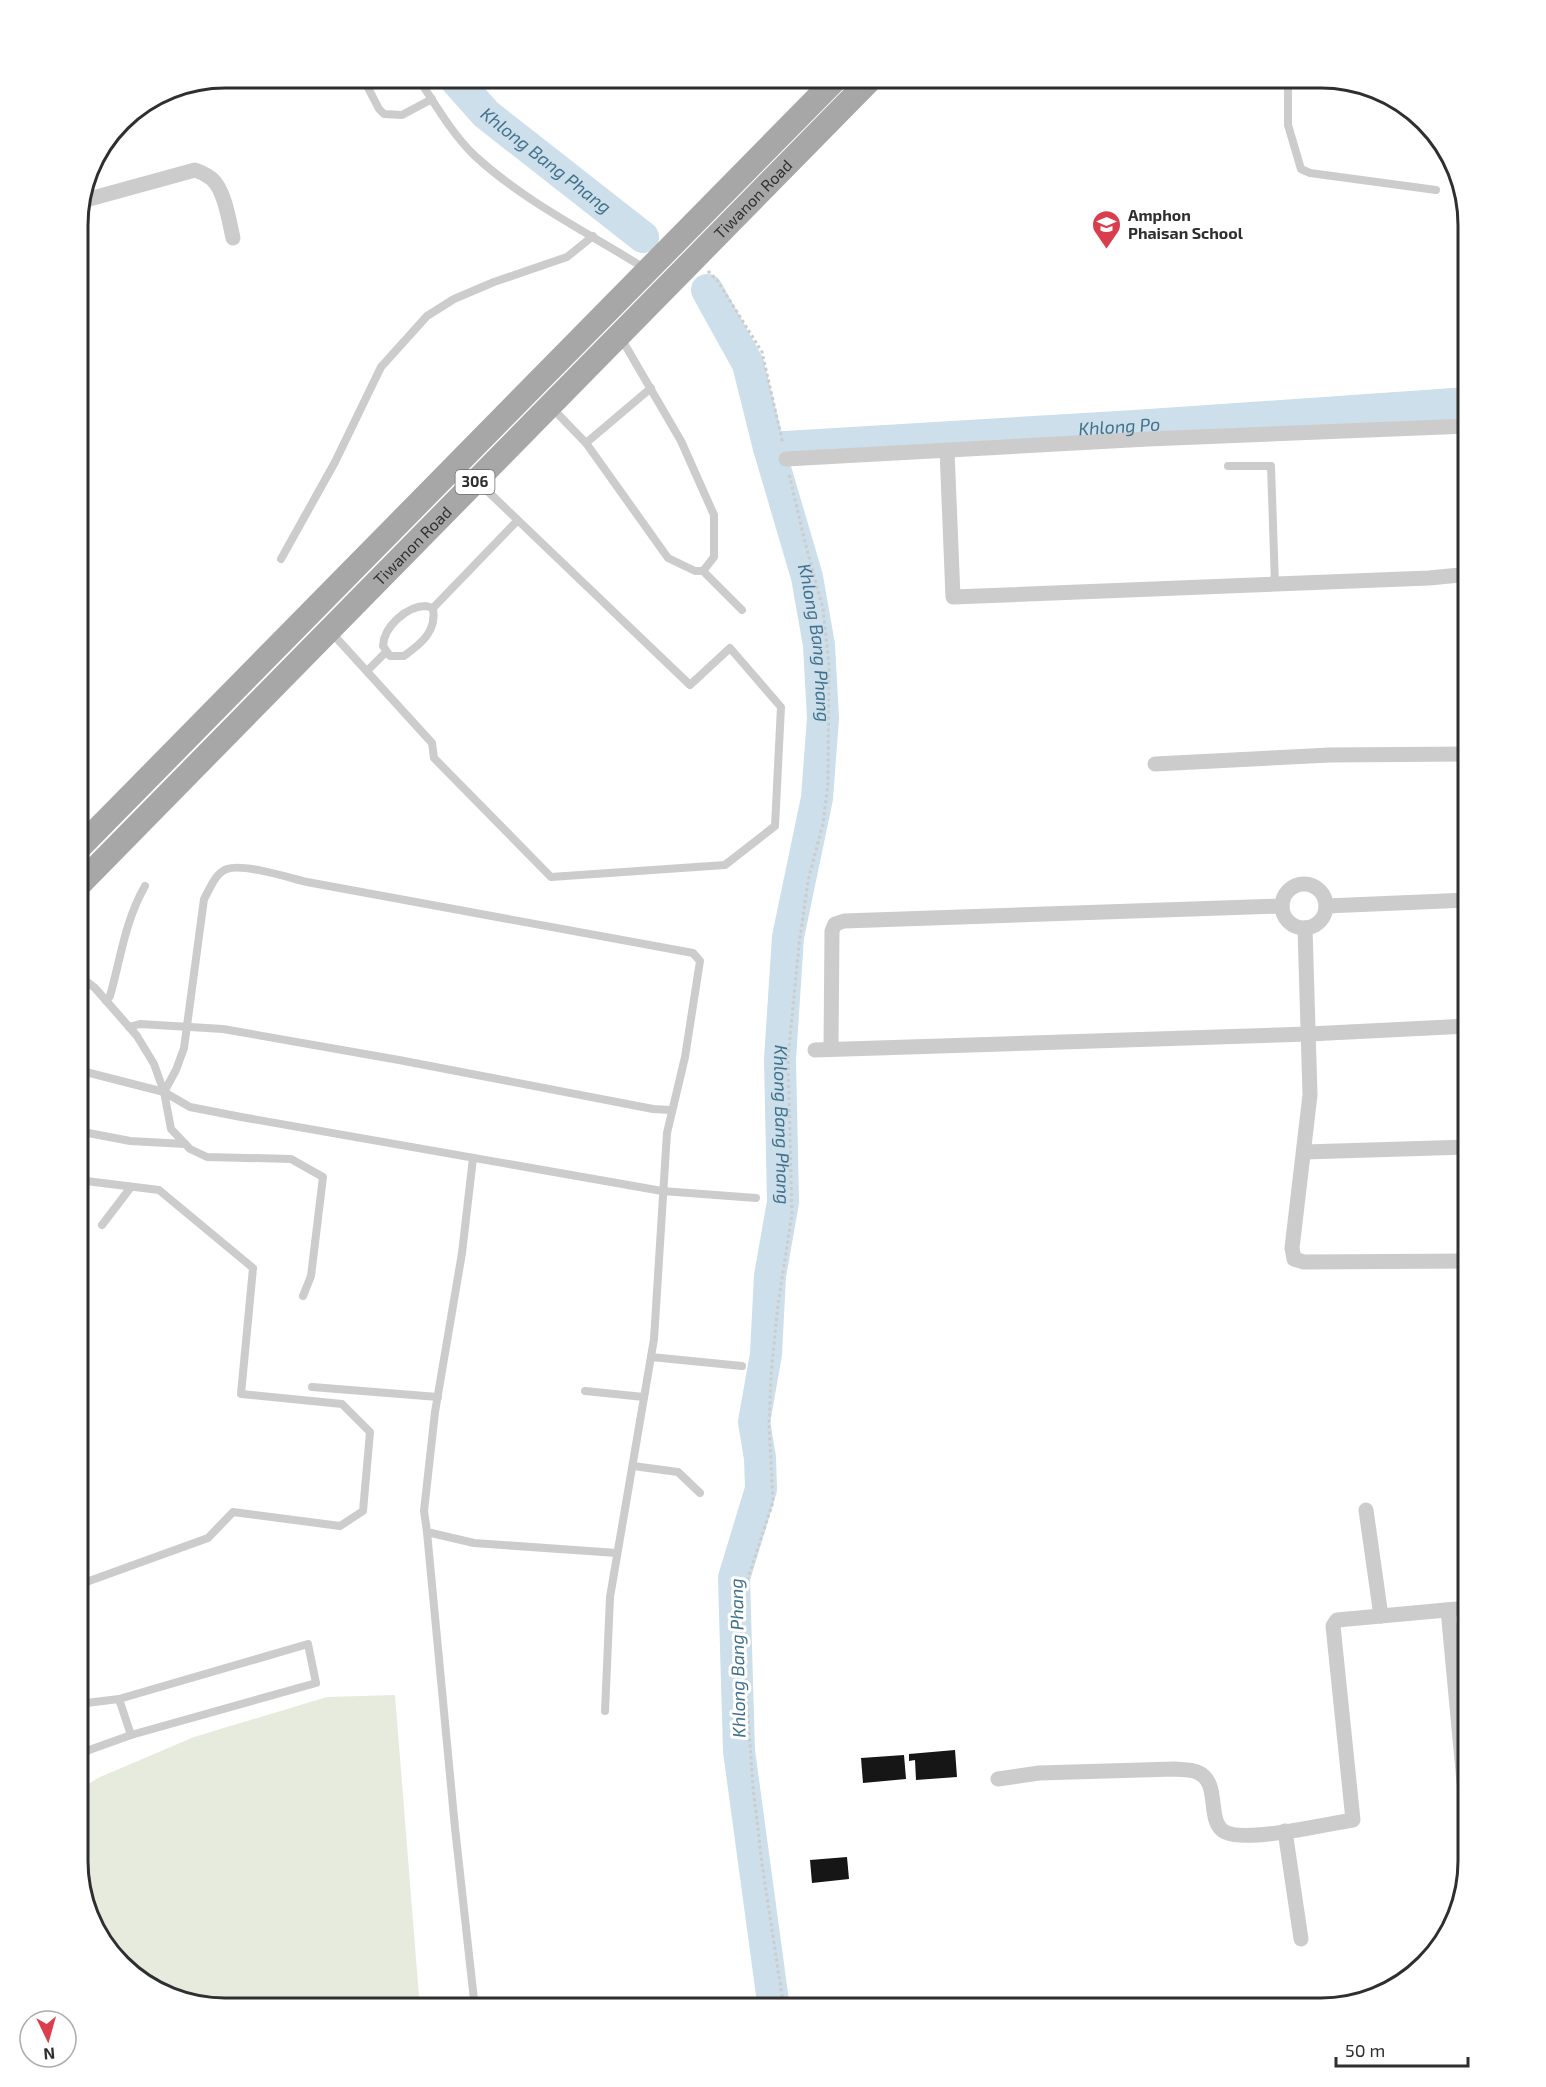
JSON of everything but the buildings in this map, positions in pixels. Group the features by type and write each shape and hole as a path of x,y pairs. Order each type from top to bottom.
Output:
{"main road":[{"name":"Tiwanon Road","path":"89,838 827,89"},
{"name":"Tiwanon Road","path":"89,875 862,89"}],"street":[{"path":"92,198 195,170 215,182 226,206 233,238"},
{"path":"786,459 1148,439 1458,426"},
{"path":"947,450 953,597 1458,575"},
{"path":"1155,764 1330,755 1458,754"},
{"path":"1298,885 1315,888 1319,891 1326,906 1320,921 1305,928 1289,922 1282,906 1289,891 1298,885"},
{"path":"1326,906 1458,900"},
{"path":"831,1048 832,931 835,924 844,921 1282,906"},
{"path":"1305,928 1310,1095 1292,1248 1294,1259 1304,1262 1458,1261"},
{"path":"815,1050 1308,1034 1458,1026"},
{"path":"1304,1152 1458,1147"},
{"path":"1366,1510 1381,1616"},
{"path":"998,1779 1039,1773 1174,1769 1195,1771 1202,1775 1210,1785 1217,1823 1224,1832 1272,1834 1353,1820 1333,1626 1337,1620 1458,1609"},
{"path":"1448,1610 1458,1717"},
{"path":"1285,1831 1301,1939"}],"lane":[{"path":"368,88 384,114 402,115 432,99"},
{"path":"425,88 444,117 474,154 529,200 593,236 648,271"},
{"path":"1288,89 1288,126 1301,169 1310,173 1436,190"},
{"path":"281,559 335,462 381,367 427,316 464,295 567,257 593,236"},
{"path":"550,406 586,443 668,558 695,572 703,570 714,557 714,515 681,441 620,335"},
{"path":"586,443 651,388"},
{"path":"1228,466 1271,466 1275,584"},
{"path":"330,631 432,742 434,758 551,877 724,865 775,826 781,707 730,648 690,685 476,481"},
{"path":"433,608 416,607 403,615 386,632 383,646 390,656 404,656 431,632 434,626 433,608 517,520"},
{"path":"703,570 742,610"},
{"path":"367,671 386,652"},
{"path":"164,1092 176,1071 184,1048 204,899 215,878 227,869 245,867 307,882 693,952 699,960 685,1057 671,1110 666,1141 654,1340 610,1596 605,1711"},
{"path":"106,1001 110,996 133,906 145,886"},
{"path":"89,987 106,1001 129,1027 154,1064 164,1092 171,1129 190,1149 207,1157 291,1159 323,1177 311,1276 303,1296"},
{"path":"129,1027 140,1024 235,1031 671,1110"},
{"path":"88,1073 164,1092 190,1107 211,1111 662,1191 756,1198"},
{"path":"88,1133 130,1141 185,1144"},
{"path":"473,1158 462,1253 438,1397 424,1510 474,1998"},
{"path":"88,1181 159,1190 253,1268 241,1394 342,1404 370,1432 363,1511 340,1526 232,1512 208,1538 88,1581"},
{"path":"102,1225 131,1187"},
{"path":"651,1356 742,1366"},
{"path":"312,1387 438,1397"},
{"path":"585,1390 644,1397"},
{"path":"633,1466 678,1473 700,1493"},
{"path":"427,1532 474,1543 617,1552"},
{"path":"88,1703 120,1699 308,1644 316,1683 131,1735 88,1750"},
{"path":"120,1699 131,1735"}],"path":[{"path":"695,259 717,280 762,352 781,435"},
{"path":"782,1998 760,1853 741,1615 745,1587 773,1502 769,1424 771,1375 778,1305 792,1214 788,1058 808,881 823,824 828,784 829,665 823,609 786,459"}],"shaded area":[{"path":"395,1695 419,1998 216,1998 190,1994 157,1980 142,1970 117,1945 99,1914 93,1897 88,1862 88,1784 194,1737 327,1697"}],"waterway":[{"name":"Khlong Bang Phang","path":"463,88 486,114 643,237"},
{"name":"Khlong Bang Phang","path":"707,290 748,364 769,448 807,577 819,645 823,718 817,798 788,937 780,1059 783,1202 770,1276 766,1354 754,1422 760,1458 761,1489 734,1578 739,1751 773,1998"},
{"name":"Khlong Po","path":"769,448 1458,404"}],"place":[{"name":"Amphon Phaisan School","path":"1107,250"}]}
